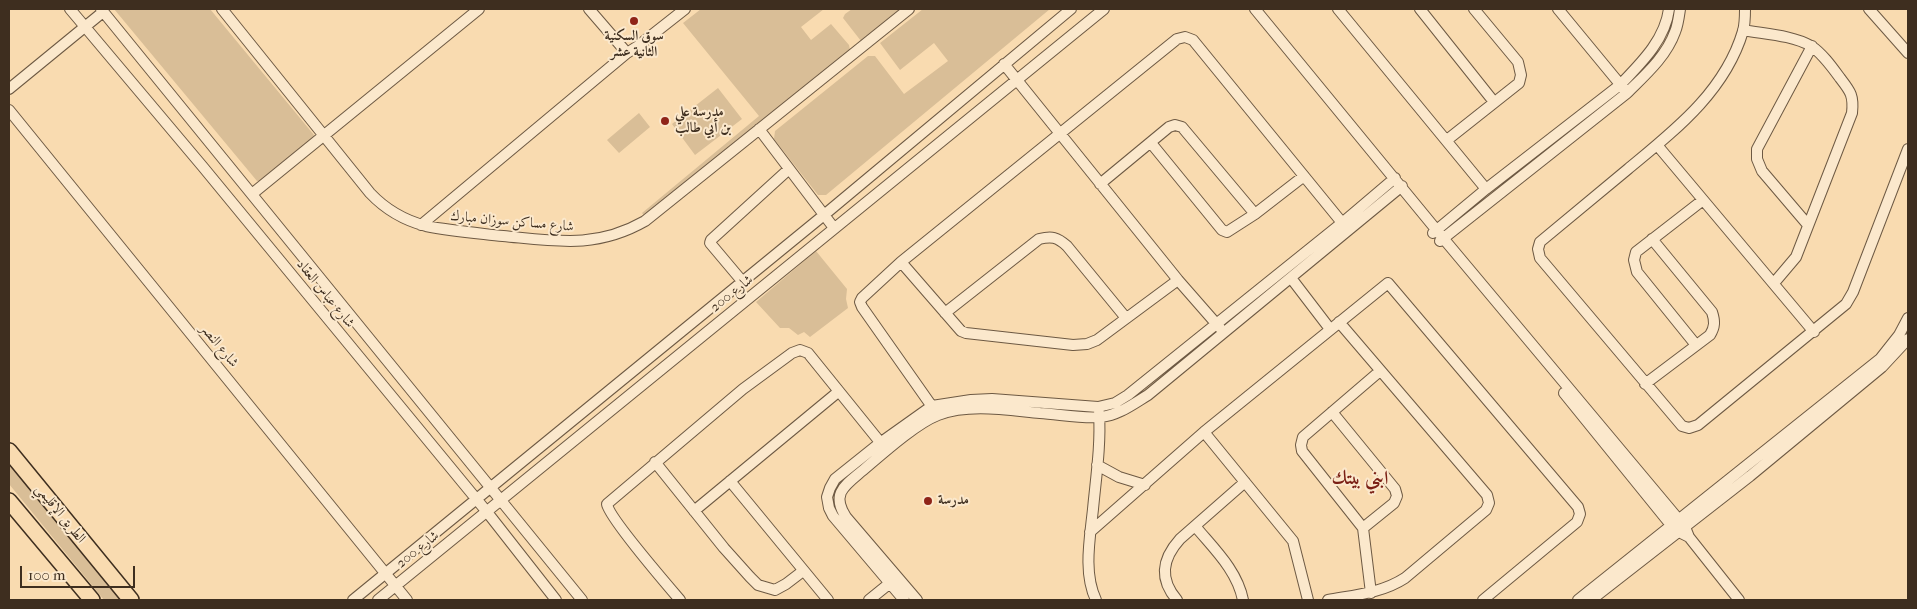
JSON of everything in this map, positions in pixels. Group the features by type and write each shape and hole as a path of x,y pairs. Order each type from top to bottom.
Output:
{"highway":[{"name":"الطريق الإقليمي","path":"9,451 131,600"},
{"path":"9,501 92,600"}],"street":[{"name":"شارع عباس العقاد","path":"70,9 203,167 477,500 556,600"},
{"name":"شارع مساكن سوزان مبارك","path":"222,9 376,199 398,216 421,225 564,242 588,241 612,236 645,221 909,9"},
{"path":"252,194 479,9"},
{"path":"589,9 627,53"},
{"path":"421,225 627,53 685,9"},
{"name":"شارع 200","path":"353,600 824,215 1071,9"},
{"name":"شارع 200","path":"378,600 1104,9"},
{"path":"1250,9 1396,184"},
{"path":"1256,9 1438,236 1689,537 1739,600"},
{"path":"1338,9 1486,189"},
{"path":"1420,9 1494,102"},
{"path":"1447,140 1519,83 1520,68 1518,62 1474,9"},
{"path":"1558,9 1624,89"},
{"path":"1438,236 1486,189 1624,89 1663,33 1669,9"},
{"path":"1438,236 1654,66 1676,31 1680,9"},
{"path":"1745,9 1743,30 1724,74 1692,114 1658,145 1540,242 1538,249 1540,258 1682,426 1689,428 1698,426 1846,304 1853,292 1908,149"},
{"path":"1869,9 1908,53"},
{"name":"شارع عباس العقاد","path":"102,10 582,600"},
{"path":"9,89 86,27 102,10"},
{"path":"1743,30 1796,40 1812,46 1832,66 1850,90 1854,101 1852,112 1796,257 1774,283"},
{"path":"935,411 862,307 860,302 862,298 901,262 1177,39 1185,37 1193,40 1345,226"},
{"path":"1808,225 1762,171 1757,159 1757,149 1812,46"},
{"path":"1004,64 1178,280 1224,333"},
{"name":"شارع النصر","path":"9,110 407,600"},
{"path":"1100,184 1169,127 1175,125 1182,127 1255,214"},
{"path":"759,129 834,228"},
{"path":"1150,143 1222,230 1227,232 1255,214 1304,176"},
{"path":"1658,145 1814,332"},
{"path":"742,281 710,243 711,240 789,169"},
{"path":"1099,412 1128,395 1396,184"},
{"path":"1696,345 1637,272 1634,260 1636,252 1703,200"},
{"path":"935,411 990,409 1118,413 1148,395 1291,278 1345,226"},
{"path":"945,313 1040,239 1051,236 1060,239 1067,246 1126,318"},
{"path":"1645,384 1710,335 1714,329 1715,321 1712,312 1652,239"},
{"path":"901,262 957,328 966,333 1073,345 1087,344 1097,340 1178,280"},
{"path":"1291,278 1330,329"},
{"path":"1090,532 1204,432 1389,283 1578,507 1580,514 1577,522 1483,600"},
{"path":"1591,600 1880,359 1899,335 1908,318"},
{"path":"1328,600 1386,588 1405,578 1486,510 1489,503 1487,495 1339,322"},
{"path":"1578,600 1678,526 1750,476 1882,366 1908,339"},
{"path":"680,600 626,534 607,505 609,501 655,462 743,390 795,351 800,350 808,353 883,447"},
{"path":"1371,592 1363,528 1302,451 1301,445 1303,437 1380,370"},
{"path":"694,511 838,392"},
{"path":"904,600 894,580 841,510 839,501 842,487 883,447 928,420 935,411"},
{"path":"1096,600 1090,577 1090,532 1097,465 1099,412"},
{"path":"1332,412 1395,489 1397,496 1394,503 1363,528"},
{"path":"1204,432 1293,541 1308,600"},
{"path":"440,456 454,444"},
{"path":"655,462 724,548 758,585 775,590 803,571"},
{"path":"1097,465 1119,476 1145,485"},
{"path":"730,481 828,600"},
{"path":"1177,600 1168,584 1164,569 1172,548 1245,482"},
{"path":"1195,526 1236,577 1243,600"},
{"path":"870,600 894,580"},
{"path":"894,580 917,600"}],"shaded area":[{"path":"114,9 210,9 314,135 312,140 262,181 257,181"},
{"path":"701,9 824,9 801,27 811,40 831,24 849,45 850,50 647,219 642,213 759,116 683,23"},
{"path":"852,9 902,9 861,41 843,18"},
{"path":"923,9 1050,9 826,195 818,195 774,139 775,131 868,56 875,56 904,94 948,61 934,43 900,70 880,43"},
{"path":"718,88 742,119 695,155 672,124"},
{"path":"639,113 650,127 619,153 607,140"},
{"path":"816,251 847,289 846,299 848,308 810,337 804,332 798,335 789,328 780,328 756,302"},
{"path":"9,461 121,600 104,600 9,484"}],"place":[{"name":"سوق السكنية الثانية عشر","path":"634,21"},
{"name":"مدرسة علي بن أبي طالب","path":"665,121"},
{"name":"مدرسة","path":"928,501"}],"district":[{"name":"ابني بيتك","path":"1360,479"}]}
